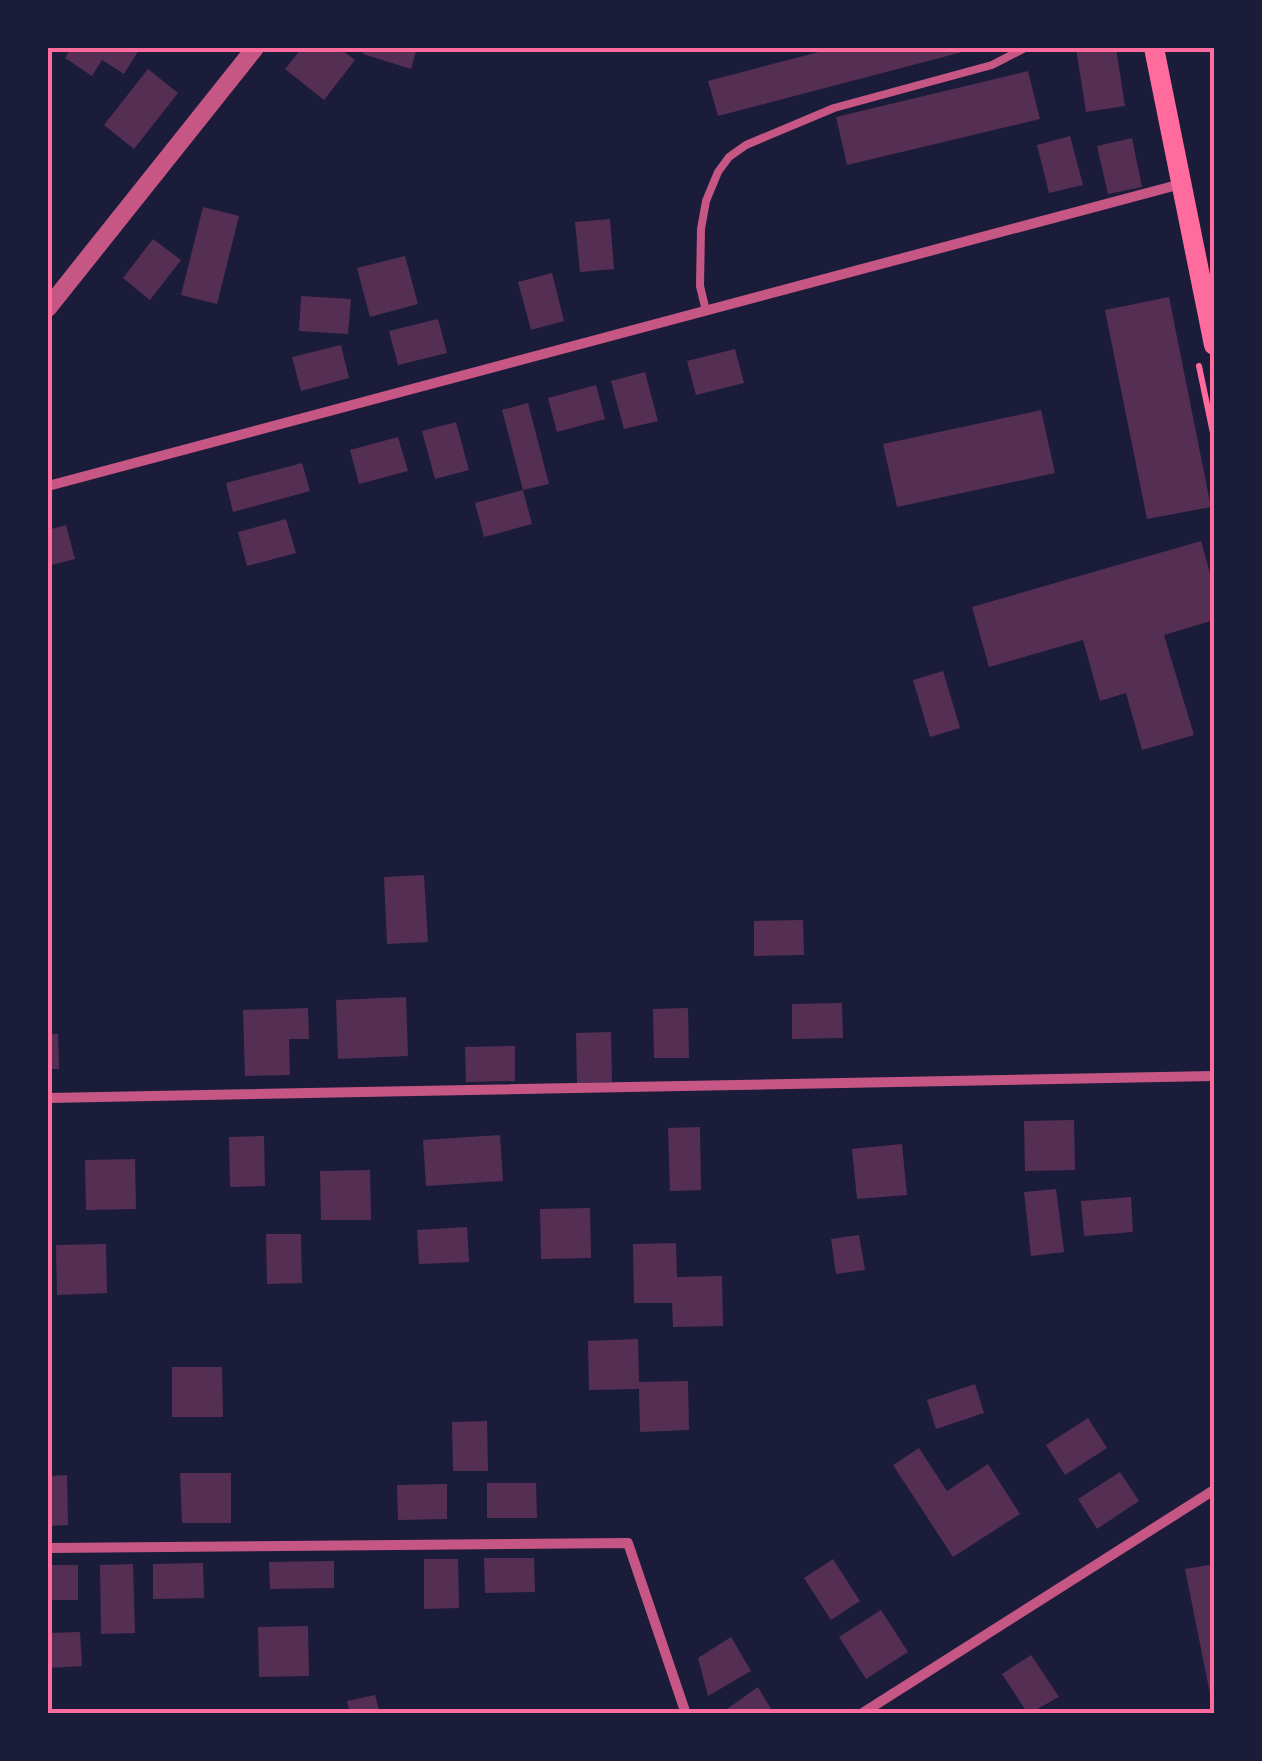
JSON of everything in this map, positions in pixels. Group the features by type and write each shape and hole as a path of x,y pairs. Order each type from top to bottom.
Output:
{"main road":[{"path":"1154,48 1214,345"}],"street":[{"path":"48,308 255,48"},
{"path":"48,486 1181,184"},
{"path":"48,1098 1214,1076"},
{"path":"861,1714 1214,1490"},
{"path":"48,1548 628,1543 686,1714"}],"lane":[{"path":"706,310 700,286 701,229 706,201 729,157 746,145 834,108 992,65 1025,48"}],"building":[{"path":"71,48 140,48 124,74 102,60 92,76 65,58"},
{"path":"302,48 339,48 355,60 324,100 285,69"},
{"path":"365,48 417,48 411,69 363,54"},
{"path":"834,48 974,49 718,116 708,81"},
{"path":"1076,48 1116,48 1125,106 1086,112"},
{"path":"148,69 178,93 134,149 104,125"},
{"path":"1028,71 1040,119 847,165 836,117"},
{"path":"1070,136 1083,185 1049,193 1037,145"},
{"path":"1132,138 1142,187 1108,194 1097,146"},
{"path":"203,207 239,216 217,304 181,295"},
{"path":"610,219 614,269 580,272 575,222"},
{"path":"153,239 181,260 150,300 123,278"},
{"path":"405,256 418,304 370,317 357,268"},
{"path":"552,273 564,321 531,330 518,282"},
{"path":"301,296 351,299 348,334 299,331"},
{"path":"1169,297 1211,507 1147,519 1105,310"},
{"path":"438,319 447,353 398,365 389,331"},
{"path":"341,345 349,378 301,391 292,357"},
{"path":"735,349 744,383 696,395 687,361"},
{"path":"645,372 658,421 624,429 611,381"},
{"path":"596,385 605,419 557,432 548,398"},
{"path":"528,403 549,484 523,490 502,410"},
{"path":"1041,410 1055,473 897,507 883,444"},
{"path":"456,422 469,470 435,479 422,431"},
{"path":"398,437 408,471 359,484 350,450"},
{"path":"302,463 310,491 233,512 226,483"},
{"path":"523,490 532,524 484,537 475,503"},
{"path":"286,519 296,553 247,566 238,532"},
{"path":"66,525 75,559 48,566 48,530"},
{"path":"1201,541 1214,587 1214,620 1164,635 1194,735 1142,750 1126,693 1100,701 1083,640 989,667 972,607"},
{"path":"943,671 960,728 930,737 913,680"},
{"path":"424,875 428,942 387,944 384,877"},
{"path":"803,920 804,955 754,956 754,921"},
{"path":"406,997 408,1056 338,1059 336,1000"},
{"path":"842,1003 843,1038 792,1039 792,1004"},
{"path":"308,1008 309,1039 289,1039 290,1075 245,1076 243,1010"},
{"path":"688,1008 689,1058 654,1058 653,1009"},
{"path":"611,1032 612,1082 577,1083 576,1033"},
{"path":"48,1034 58,1034 59,1069 48,1069"},
{"path":"515,1046 515,1081 466,1082 465,1047"},
{"path":"1074,1120 1075,1170 1025,1171 1024,1121"},
{"path":"700,1127 701,1190 670,1191 668,1128"},
{"path":"500,1135 503,1181 426,1186 423,1140"},
{"path":"264,1136 265,1186 230,1187 229,1137"},
{"path":"902,1144 907,1195 857,1199 852,1149"},
{"path":"135,1159 136,1209 86,1210 85,1160"},
{"path":"370,1170 371,1220 321,1220 320,1171"},
{"path":"1056,1189 1064,1252 1031,1256 1024,1192"},
{"path":"1131,1197 1133,1232 1084,1236 1081,1201"},
{"path":"590,1208 591,1258 541,1259 540,1209"},
{"path":"467,1227 469,1262 419,1264 417,1230"},
{"path":"266,1234 301,1234 302,1283 267,1284"},
{"path":"859,1235 865,1270 836,1274 831,1239"},
{"path":"676,1243 677,1277 722,1276 723,1326 673,1327 672,1303 634,1303 633,1244"},
{"path":"106,1244 107,1293 57,1295 56,1245"},
{"path":"638,1339 639,1382 688,1381 689,1430 640,1432 639,1389 589,1390 588,1341"},
{"path":"172,1367 222,1367 223,1417 172,1417"},
{"path":"975,1384 984,1413 936,1429 927,1400"},
{"path":"1088,1418 1107,1448 1065,1475 1046,1445"},
{"path":"487,1421 488,1471 453,1471 452,1422"},
{"path":"919,1448 947,1491 988,1464 1020,1514 953,1557 893,1465"},
{"path":"1120,1472 1139,1501 1097,1529 1078,1499"},
{"path":"180,1473 231,1473 231,1523 182,1523"},
{"path":"67,1475 68,1525 48,1526 48,1476"},
{"path":"487,1483 536,1483 537,1518 487,1518"},
{"path":"447,1484 447,1519 398,1520 397,1485"},
{"path":"484,1558 534,1558 535,1592 485,1593"},
{"path":"424,1559 458,1559 459,1608 424,1609"},
{"path":"833,1559 860,1601 831,1620 804,1578"},
{"path":"334,1561 334,1588 270,1589 269,1562"},
{"path":"203,1563 204,1598 153,1599 153,1564"},
{"path":"133,1564 135,1633 101,1634 100,1565"},
{"path":"1214,1564 1214,1709 1213,1709 1185,1569"},
{"path":"48,1565 78,1565 78,1600 48,1600"},
{"path":"881,1610 908,1652 866,1679 839,1637"},
{"path":"308,1626 309,1676 259,1677 258,1627"},
{"path":"80,1632 82,1666 48,1668 48,1633"},
{"path":"731,1637 751,1671 708,1696 698,1658"},
{"path":"1031,1655 1059,1697 1028,1714 1002,1674"},
{"path":"758,1687 774,1714 720,1714"},
{"path":"375,1695 380,1714 350,1714 347,1701"}]}
